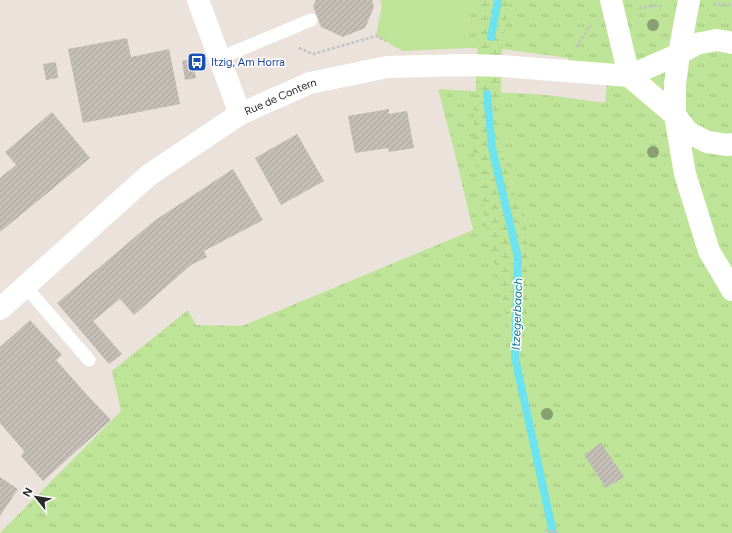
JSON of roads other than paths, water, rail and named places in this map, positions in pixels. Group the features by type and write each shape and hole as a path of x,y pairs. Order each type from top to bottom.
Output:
{"street":[{"path":"198,0 240,114"},
{"path":"690,0 678,54 675,84 675,115 686,174 709,251 732,290"},
{"path":"612,6 629,76 675,115 688,132 707,142 728,145 732,144"},
{"name":"Rue de Contern","path":"0,309 149,176 240,114 310,83 387,67 467,65 502,66 629,76 678,54 696,44 717,40 732,43"}],"lane":[{"path":"220,58 311,20"},
{"path":"25,286 89,360"}],"waterway":[{"name":"Itzegerbaach","path":"491,37 498,0"},
{"name":"Itzegerbaach","path":"487,94 492,148 518,258 515,358 553,533"}],"place":[{"name":"Itzig, Am Horra","path":"197,62"}]}
